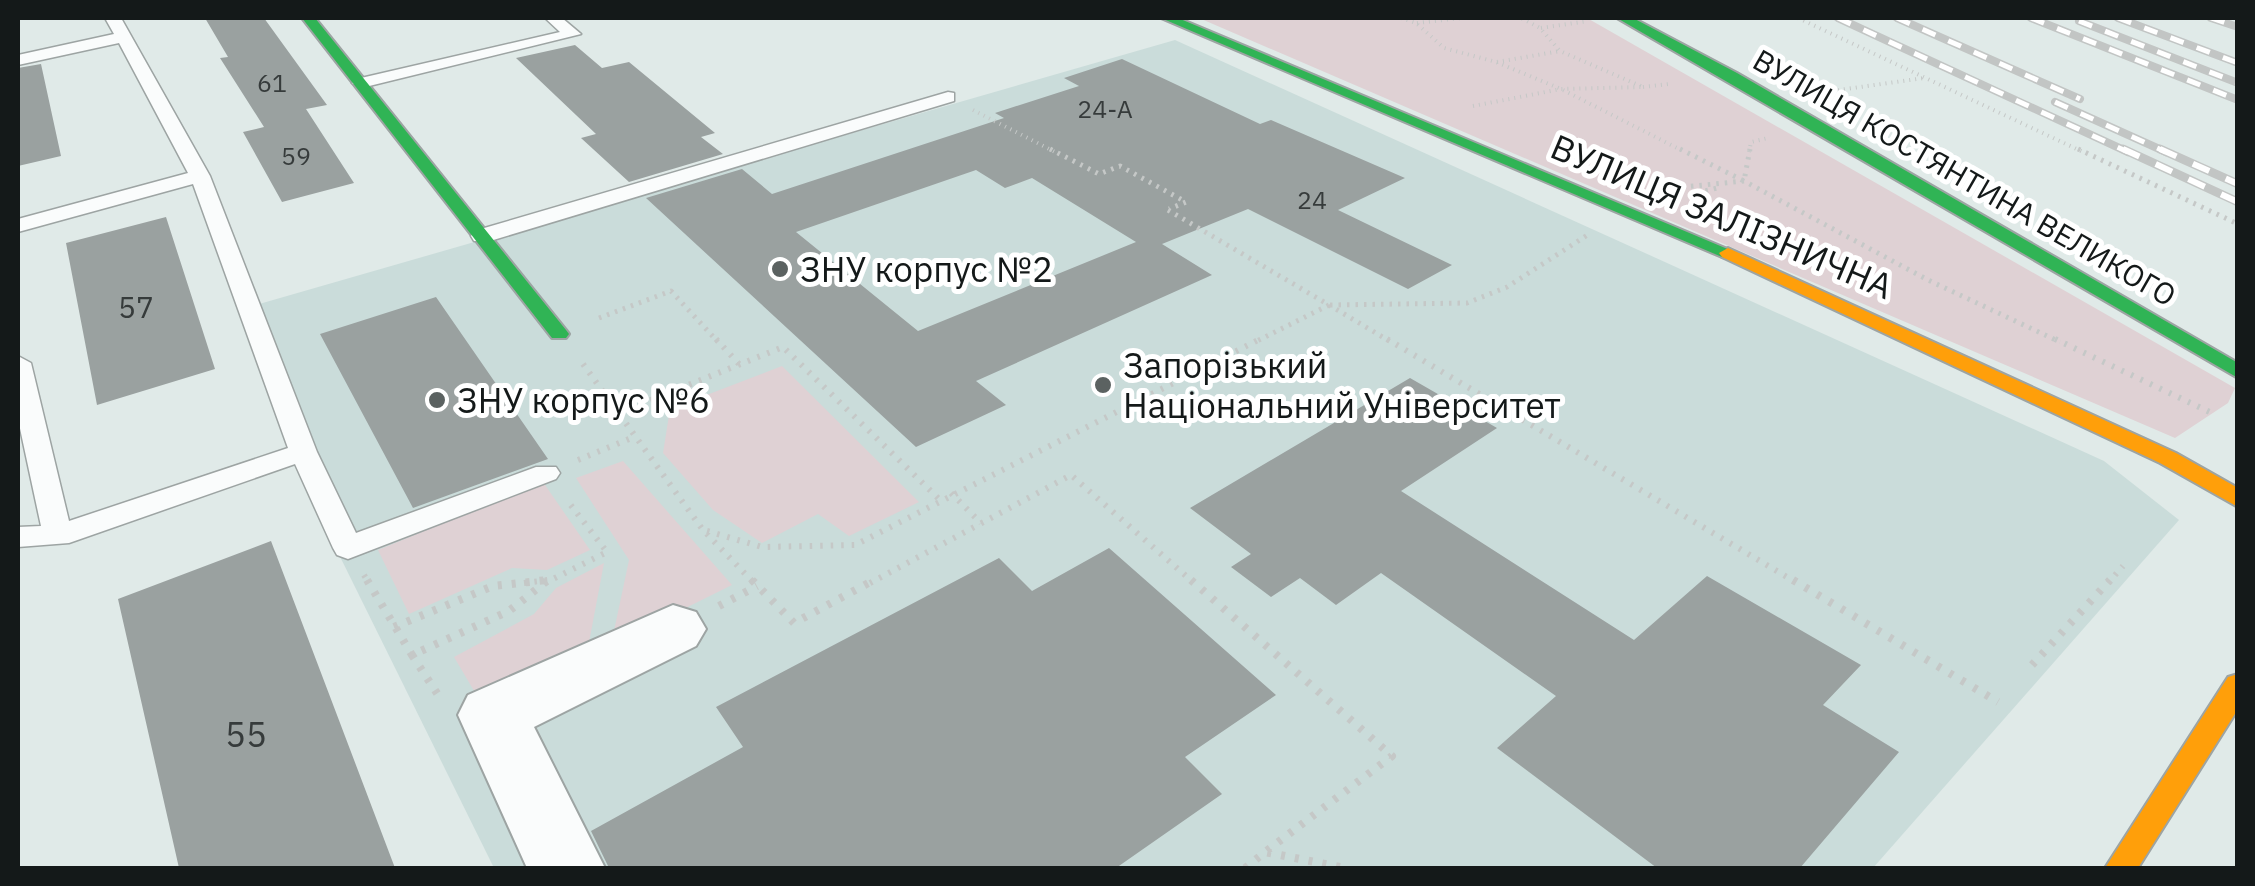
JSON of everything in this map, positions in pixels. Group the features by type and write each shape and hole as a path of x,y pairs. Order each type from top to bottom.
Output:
{"street":[{"path":"310,18 559,334"},
{"name":"ВУЛИЦЯ ЗАЛІЗНИЧНА","path":"1168,18 1776,273 2168,458 2238,498"},
{"name":"ВУЛИЦЯ КОСТЯНТИНА ВЕЛИКОГО","path":"1624,18 1749,86 2229,366"},
{"path":"566,868 493,715 674,629"},
{"path":"2122,868 2238,685"}],"lane":[{"path":"113,18 200,176 303,452 348,548 546,473"},
{"path":"361,83 573,34 553,18"},
{"path":"18,60 124,37"},
{"path":"482,236 948,97"},
{"path":"18,226 200,176"},
{"path":"18,363 58,536"},
{"path":"18,538 58,536 303,452"}],"path":[{"path":"1401,18 1416,23 1444,48 1496,62 1560,89 1928,280 2214,414"},
{"path":"1416,23 1462,18"},
{"path":"1404,119 1560,89 1642,87 1560,50 1540,28 1521,18"},
{"path":"1798,18 2238,224"},
{"path":"1540,28 1590,20"},
{"path":"1496,62 1560,50"},
{"path":"1814,94 1925,78"},
{"path":"948,97 1099,174 1120,166 1186,202 1168,210 1998,702"},
{"path":"1744,182 1751,142"},
{"path":"703,530 762,547 856,545 939,499 1329,305 1466,303 1507,287 1598,228"},
{"path":"738,364 671,292 559,334 621,412 634,437 703,530 794,622 1071,476 1392,756 1246,868"},
{"path":"621,412 783,346 939,499"},
{"path":"348,548 412,655 509,611 549,580 606,552 546,473 634,437"},
{"path":"951,494 981,523"},
{"path":"2032,665 2123,566"},
{"path":"394,626 493,586 549,580"},
{"path":"1265,852 1345,868"}],"shaded area":[{"path":"1199,18 1587,18 2235,388 2228,403 2175,438"},
{"name":"Запорізький Національний Університет","path":"1175,40 2104,461 2179,520 1873,868 494,868 310,496 242,309"},
{"path":"782,366 919,502 849,536 818,514 762,543 713,510 663,453 670,409"},
{"path":"623,461 732,585 611,645 629,560 576,478"},
{"path":"543,482 590,550 547,570 512,568 409,614 378,550"},
{"path":"604,563 587,653 483,706 454,657 534,614 556,588"}],"building":[{"path":"205,18 264,18 327,105 306,109 354,183 282,202 243,132 264,127 220,58 228,57"},
{"path":"575,45 602,68 629,62 715,133 701,137 723,154 629,182 581,138 596,134 516,58"},
{"path":"1122,59 1260,124 1271,120 1405,178 1338,210 1452,265 1408,289 1248,209 1162,244 1212,275 976,381 1006,405 916,447 646,198 742,169 772,194 1004,118 995,113 1079,86 1064,78","holes":["976,170 1005,188 1032,178 1136,242 918,331 796,232"]},
{"path":"41,64 61,156 18,166 18,68"},
{"path":"166,217 215,369 97,405 66,243"},
{"name":"ЗНУ корпус №6","path":"436,297 548,459 413,508 320,334"},
{"path":"1410,378 1497,428 1401,491 1634,640 1707,576 1861,665 1823,705 1899,752 1800,868 1657,868 1497,748 1556,696 1381,573 1336,605 1300,578 1271,597 1231,567 1251,554 1190,508"},
{"path":"271,541 395,868 179,868 118,599"},
{"path":"1109,548 1276,695 1185,757 1222,794 1116,868 609,868 591,831 743,747 716,707 999,558 1032,591"}],"railway":[{"path":"1838,18 2128,152"},
{"path":"1897,18 2080,99"},
{"path":"2031,18 2238,100"},
{"path":"2118,18 2238,63"},
{"path":"2211,18 2238,27"},
{"path":"2079,21 2238,83"},
{"path":"2055,102 2166,152"},
{"path":"2123,149 2238,202"},
{"path":"2160,149 2238,184"}],"traffic: fast":[{"path":"309,18 559,334"},
{"path":"1168,18 1728,253"},
{"path":"1624,18 1732,76 2238,372"}],"traffic: slow":[{"path":"1728,253 2168,458 2238,499"},
{"path":"2121,868 2238,685"}],"place":[{"name":"ЗНУ корпус №2","path":"780,269"},
{"name":"Запорізький Національний Університет","path":"1103,385"},
{"name":"ЗНУ корпус №6","path":"437,400"}]}
